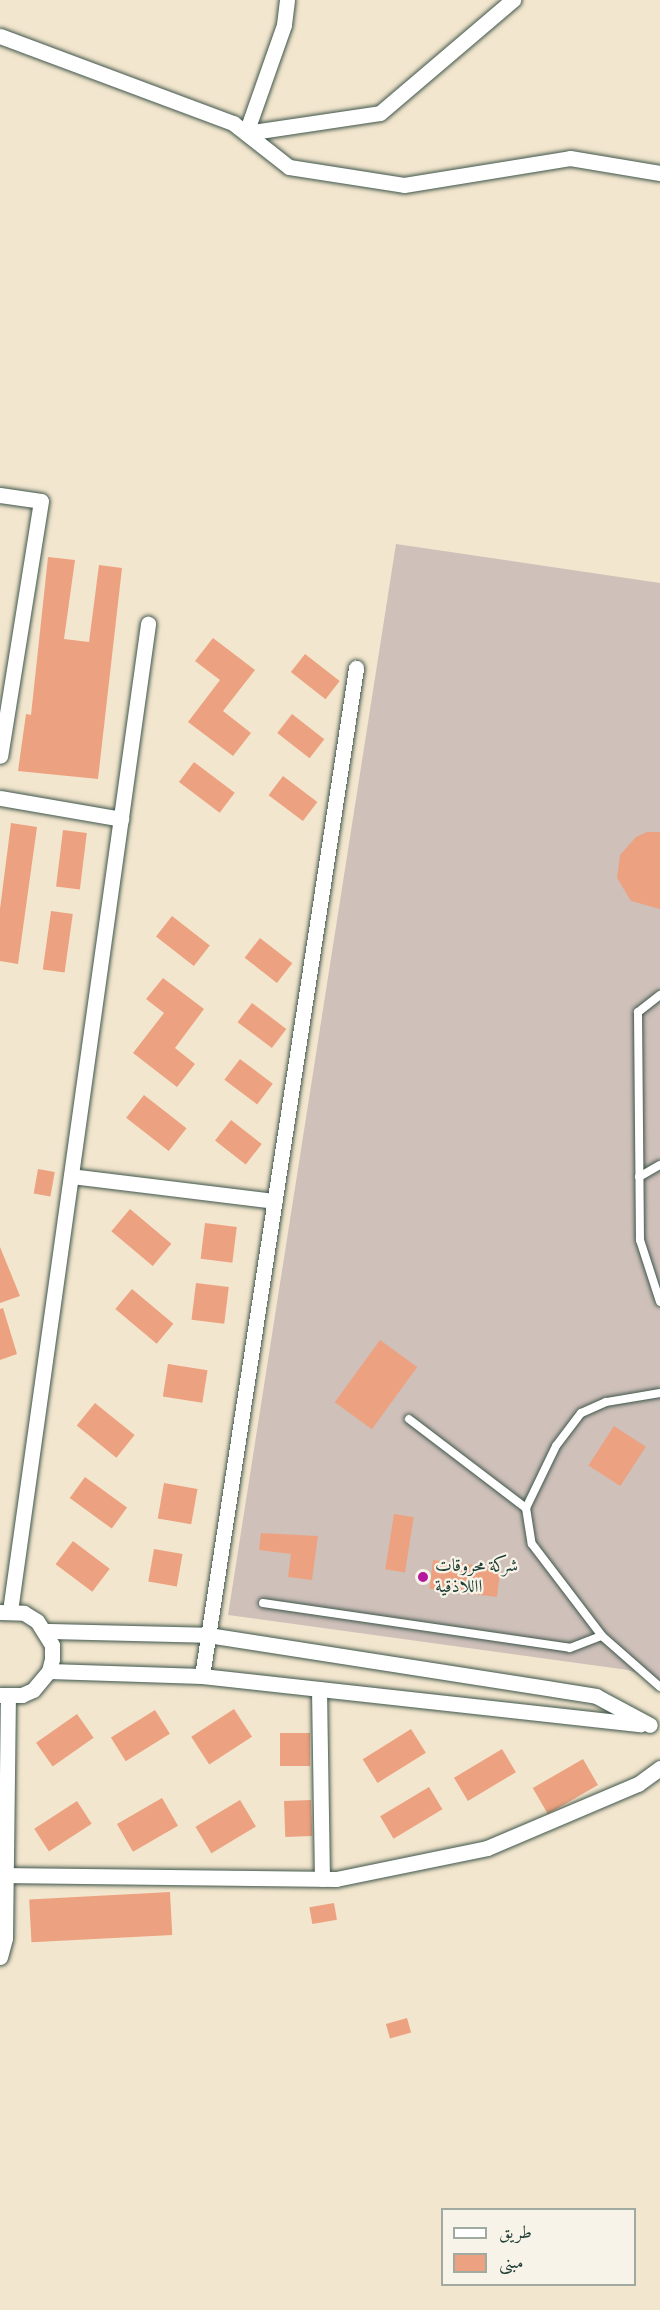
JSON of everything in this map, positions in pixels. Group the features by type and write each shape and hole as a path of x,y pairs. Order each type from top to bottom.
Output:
{"street":[{"path":"246,133 284,25 287,0"},
{"path":"246,133 380,113 513,0"},
{"path":"0,36 233,123 289,167 404,185 570,158 660,173"},
{"path":"0,495 41,501 0,756"},
{"path":"0,1957 4,1938 2,1875 4,1696 33,1690 49,1671 52,1645 46,1631 24,1613 5,1611 71,1176 148,624"},
{"path":"202,1676 356,668"},
{"path":"0,798 121,819"},
{"path":"71,1176 274,1201"},
{"path":"46,1631 208,1635 596,1696 655,1726"},
{"path":"49,1671 202,1676 655,1726"},
{"path":"319,1689 322,1879"},
{"path":"2,1875 322,1879 487,1848 638,1784 660,1768"}],"lane":[{"path":"660,995 638,1012 640,1240 660,1302"},
{"path":"639,1177 660,1166"},
{"path":"660,1393 606,1402 581,1413 535,1482 526,1508 532,1544 603,1636 660,1688"},
{"path":"409,1419 526,1508"},
{"path":"263,1603 570,1647 603,1636"}],"shaded area":[{"path":"396,544 660,583 660,1682 628,1670 228,1615"}],"building":[{"path":"48,557 75,560 64,639 89,642 99,565 122,568 98,779 18,771 26,714 31,715"},
{"path":"213,638 255,670 223,711 251,733 233,756 188,722 220,680 195,661"},
{"path":"305,654 340,681 326,699 291,672"},
{"path":"292,714 324,739 310,758 277,733"},
{"path":"194,762 235,793 220,813 179,782"},
{"path":"283,776 317,802 303,821 269,795"},
{"path":"11,823 37,827 18,964 0,961 0,909"},
{"path":"63,830 87,833 80,889 56,887"},
{"path":"647,832 660,832 660,909 631,901 617,878 620,855 636,837"},
{"path":"51,911 73,914 65,972 43,969"},
{"path":"172,916 210,946 194,966 156,936"},
{"path":"260,938 292,963 277,983 245,958"},
{"path":"163,978 204,1009 175,1048 195,1064 177,1087 133,1053 164,1013 146,999"},
{"path":"252,1003 286,1029 272,1048 238,1022"},
{"path":"240,1059 273,1084 257,1104 224,1080"},
{"path":"144,1095 187,1128 169,1151 126,1118"},
{"path":"231,1120 262,1144 246,1164 215,1140"},
{"path":"38,1169 55,1172 50,1197 34,1194"},
{"path":"130,1209 171,1244 153,1266 111,1231"},
{"path":"205,1223 237,1227 232,1263 201,1259"},
{"path":"0,1247 20,1296 0,1303"},
{"path":"196,1283 229,1287 224,1324 191,1320"},
{"path":"132,1289 173,1324 157,1344 115,1309"},
{"path":"3,1308 17,1354 0,1360 0,1309"},
{"path":"380,1340 417,1367 372,1429 335,1402"},
{"path":"168,1364 208,1370 202,1403 163,1397"},
{"path":"95,1403 135,1435 116,1458 77,1426"},
{"path":"614,1426 646,1447 620,1486 588,1465"},
{"path":"85,1477 127,1508 112,1529 70,1498"},
{"path":"164,1483 197,1489 191,1524 158,1518"},
{"path":"394,1514 414,1517 405,1572 385,1569"},
{"path":"261,1533 318,1536 312,1580 288,1577 291,1554 259,1550"},
{"path":"73,1541 110,1569 92,1592 56,1564"},
{"path":"154,1549 183,1554 177,1587 148,1581"},
{"path":"433,1560 500,1568 497,1597 429,1589"},
{"path":"234,1709 252,1737 209,1764 191,1737"},
{"path":"155,1710 170,1734 126,1761 111,1738"},
{"path":"77,1714 94,1738 53,1766 36,1743"},
{"path":"411,1729 426,1753 377,1783 363,1759"},
{"path":"280,1733 310,1733 310,1766 280,1766"},
{"path":"502,1749 516,1772 468,1801 454,1778"},
{"path":"583,1759 598,1785 548,1814 533,1788"},
{"path":"429,1787 442,1809 394,1839 380,1816"},
{"path":"162,1798 178,1826 133,1852 117,1824"},
{"path":"240,1800 256,1827 211,1853 195,1827"},
{"path":"311,1800 312,1836 285,1837 284,1801"},
{"path":"77,1801 92,1824 49,1851 34,1829"},
{"path":"170,1892 172,1935 31,1942 29,1899"},
{"path":"334,1903 337,1920 312,1924 309,1907"},
{"path":"407,2018 411,2032 390,2038 386,2024"}],"place":[{"name":"شركة محروقات االلاذقية","path":"423,1577"}]}
